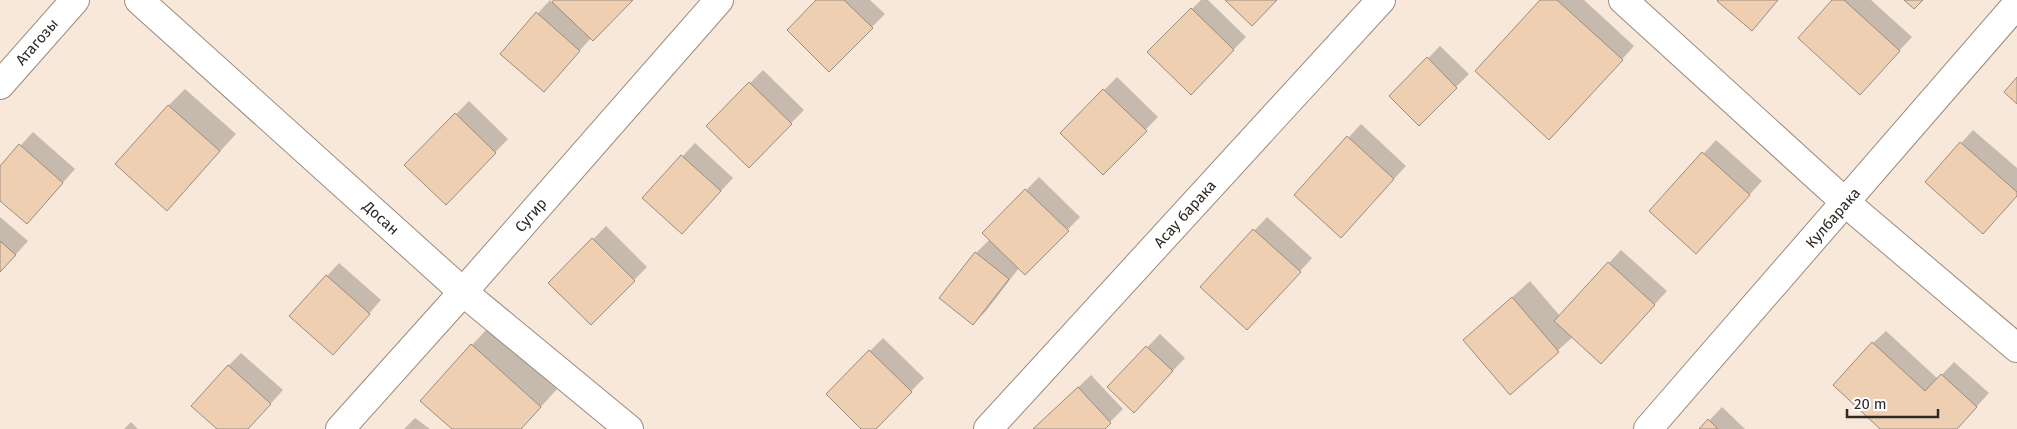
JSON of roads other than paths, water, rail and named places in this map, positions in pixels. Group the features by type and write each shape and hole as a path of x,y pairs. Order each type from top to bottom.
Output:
{"street":[{"name":"Атагозы","path":"0,85 75,0"},
{"name":"Досан","path":"139,0 463,292 629,429"},
{"name":"Сугир","path":"340,429 719,0"},
{"name":"Асау барака","path":"988,429 1381,0"},
{"path":"1623,0 1846,203 2017,348"},
{"name":"Кулбарака","path":"1648,429 2017,4"}]}
